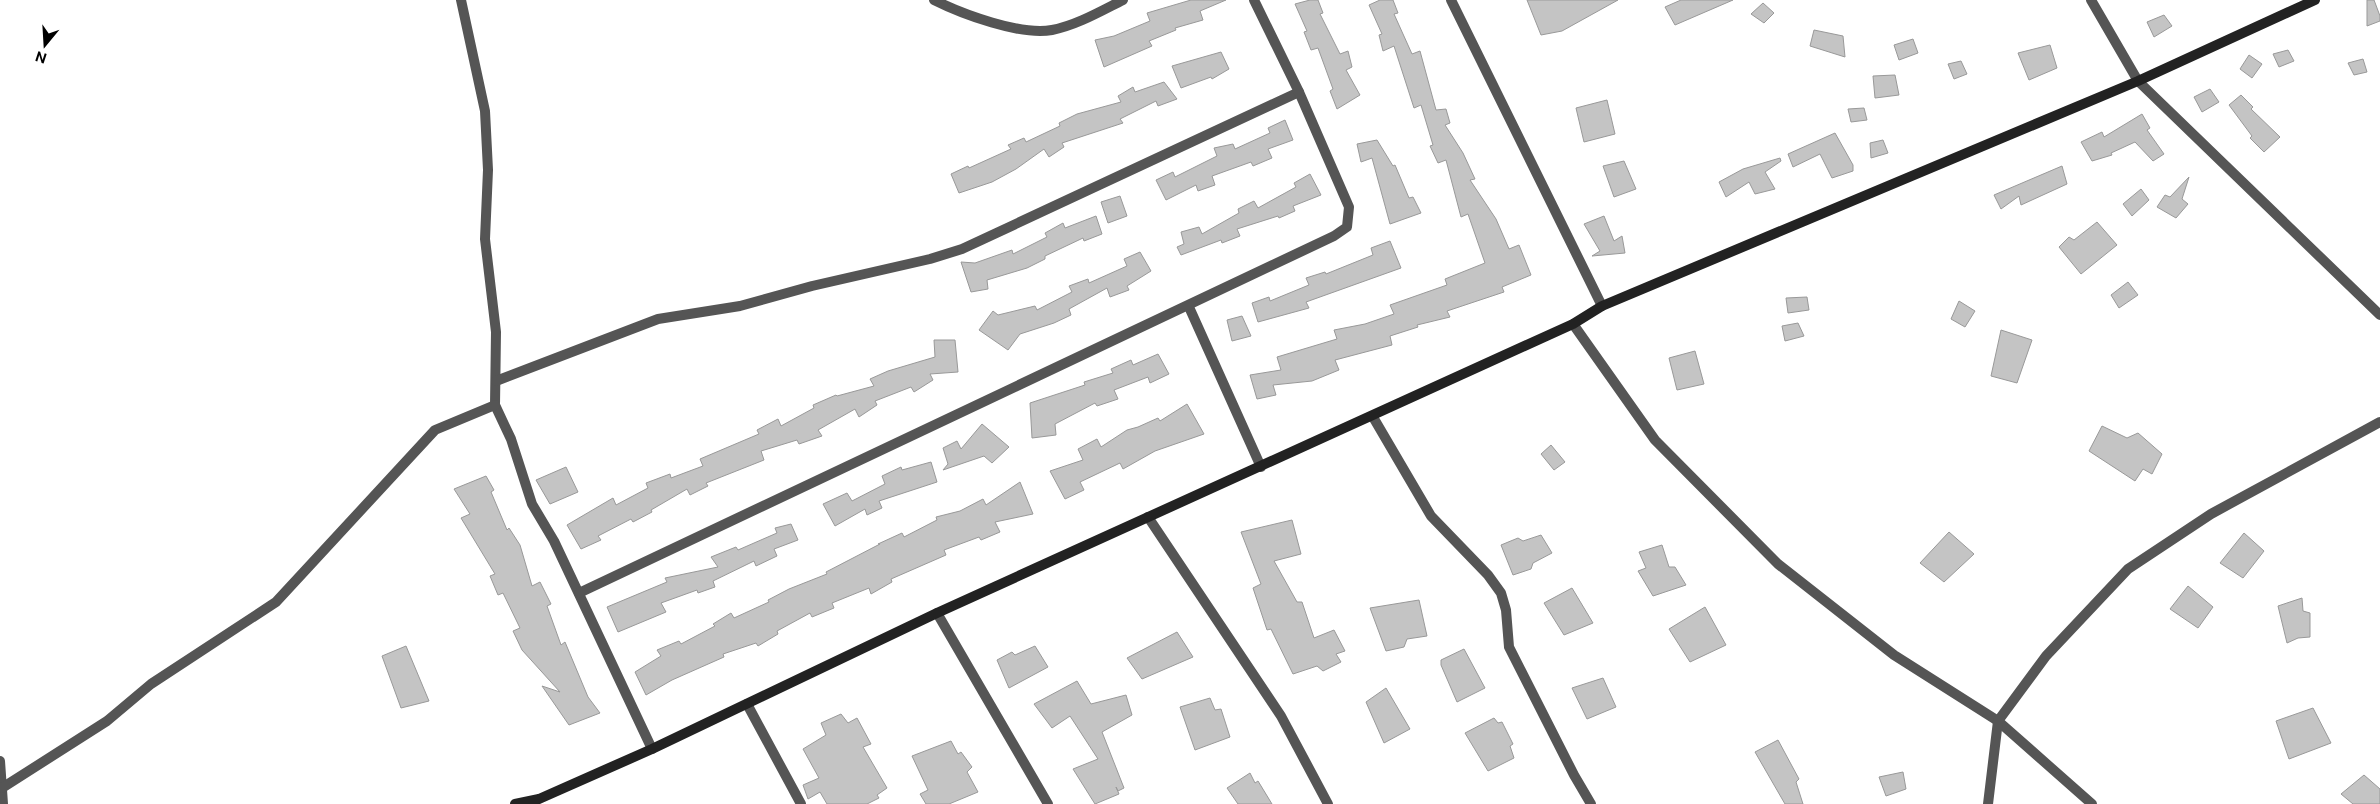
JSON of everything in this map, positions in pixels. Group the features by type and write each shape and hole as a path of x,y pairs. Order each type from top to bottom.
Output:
{"street":[{"path":"460,0 485,111 488,170 485,239 496,332 495,405 511,439 532,504 554,541 652,749"},
{"path":"934,0 962,13 1037,31 1053,30 1090,17 1123,0"},
{"path":"579,593 1189,307 1334,236 1347,227 1349,207 1299,92 1254,0"},
{"path":"1451,0 1602,306"},
{"path":"2091,0 2138,81 2380,315"},
{"path":"515,804 540,802 937,613 1262,467 1573,324 1602,306 2138,81 2315,0"},
{"path":"496,381 658,319 740,306 812,286 930,259 962,249 1299,92"},
{"path":"1189,307 1262,467"},
{"path":"1573,324 1655,440 1778,564 1894,655 1998,721 2092,804"},
{"path":"2,788 107,721 152,684 276,602 436,430 495,405"},
{"path":"1373,416 1431,516 1488,575 1501,593 1506,610 1509,647 1574,776 1591,804"},
{"path":"1988,804 1998,721 2046,656 2128,569 2211,514 2380,422"},
{"path":"1148,517 1281,716 1328,804"},
{"path":"937,613 1048,804"},
{"path":"748,704 801,804"},
{"path":"0,761 3,804"}],"building":[{"path":"1191,0 1226,0 1200,11 1203,20 1175,28 1176,30 1149,41 1152,46 1104,67 1095,40 1114,36 1150,21 1147,13"},
{"path":"1318,0 1323,13 1320,14 1340,54 1348,51 1352,67 1346,70 1360,95 1337,109 1330,91 1333,89 1318,48 1311,50 1304,32 1307,31 1295,4"},
{"path":"1380,0 1393,0 1398,13 1394,14 1412,54 1420,51 1436,110 1446,109 1450,123 1445,125 1463,153 1475,179 1470,180 1496,219 1509,249 1519,245 1531,275 1502,287 1504,292 1447,311 1450,317 1417,325 1418,327 1390,336 1392,345 1335,360 1339,370 1312,381 1273,385 1276,395 1257,399 1250,375 1281,370 1277,357 1337,339 1334,330 1365,324 1394,314 1390,305 1447,285 1445,279 1485,263 1468,214 1461,217 1446,160 1438,163 1430,146 1433,145 1421,105 1414,108 1394,46 1383,51 1379,35 1382,34 1369,5"},
{"path":"1527,0 1618,0 1562,31 1541,35"},
{"path":"1681,0 1733,0 1675,25 1665,7"},
{"path":"2367,0 2374,0 2380,21 2367,26"},
{"path":"1763,3 1774,13 1764,23 1751,14"},
{"path":"2164,15 2172,26 2154,37 2147,22"},
{"path":"1814,30 1843,36 1845,57 1810,46"},
{"path":"1913,39 1918,53 1899,60 1894,45"},
{"path":"2050,45 2057,68 2029,80 2018,53"},
{"path":"2288,50 2294,61 2279,67 2273,54"},
{"path":"1221,52 1229,69 1212,79 1211,77 1181,88 1172,66"},
{"path":"2249,55 2262,64 2252,78 2240,69"},
{"path":"2363,59 2367,72 2354,75 2348,63"},
{"path":"1961,61 1967,74 1954,79 1948,64"},
{"path":"1895,75 1899,95 1875,98 1873,76"},
{"path":"1164,82 1177,99 1158,106 1156,101 1120,119 1123,123 1062,143 1064,147 1049,157 1044,149 1016,169 992,182 959,193 951,174 1011,149 1008,145 1024,138 1026,142 1060,126 1059,123 1077,114 1121,102 1118,96 1133,87 1135,92"},
{"path":"2210,89 2219,102 2202,112 2194,97"},
{"path":"2241,95 2253,107 2251,109 2280,137 2264,152 2250,138 2252,136 2229,105"},
{"path":"1607,100 1615,134 1584,142 1576,108"},
{"path":"1864,108 1867,120 1851,122 1848,109"},
{"path":"2142,114 2150,128 2147,130 2164,154 2153,161 2135,142 2111,153 2112,155 2092,161 2081,142 2102,132 2104,137"},
{"path":"1285,120 1293,140 1268,149 1272,158 1253,166 1251,162 1212,176 1215,185 1198,191 1196,185 1166,200 1156,180 1173,172 1175,177 1217,156 1214,148 1233,144 1235,149 1270,133 1268,128"},
{"path":"1835,133 1853,165 1853,171 1832,178 1820,154 1793,167 1788,154"},
{"path":"1377,140 1393,166 1395,165 1409,198 1413,197 1421,213 1390,224 1372,158 1361,162 1357,144"},
{"path":"1883,140 1888,153 1871,158 1870,143"},
{"path":"1780,158 1781,161 1765,172 1775,189 1755,194 1749,182 1726,197 1719,182 1743,169"},
{"path":"1624,161 1636,189 1614,197 1603,166"},
{"path":"2062,166 2067,184 2021,205 2019,196 2001,209 1994,195"},
{"path":"1310,174 1321,195 1293,206 1295,211 1279,218 1278,216 1237,229 1240,236 1222,243 1221,240 1181,255 1177,247 1184,244 1181,232 1199,227 1202,234 1239,213 1238,209 1254,201 1258,208 1296,187 1294,183"},
{"path":"2189,177 2182,199 2188,204 2176,218 2157,207 2165,195 2170,197"},
{"path":"2141,189 2149,200 2132,216 2123,204"},
{"path":"1120,196 1127,216 1108,223 1101,202"},
{"path":"1096,216 1102,234 1084,241 1083,238 1045,256 1045,259 1027,268 987,280 988,289 971,292 961,262 975,263 1012,250 1013,254 1047,237 1045,233 1063,223 1065,228"},
{"path":"1604,216 1614,241 1622,236 1625,253 1592,256 1600,251 1584,224"},
{"path":"2097,222 2117,245 2081,274 2059,247 2069,237 2074,240"},
{"path":"1390,241 1401,268 1306,302 1309,308 1258,322 1252,303 1269,297 1270,301 1309,285 1306,278 1325,272 1326,274 1373,255 1371,248"},
{"path":"1140,252 1151,271 1127,286 1129,290 1110,297 1107,288 1069,309 1071,315 1054,323 1020,334 1008,350 979,330 993,311 998,315 1035,306 1037,310 1072,292 1069,286 1088,279 1089,283 1127,266 1124,259"},
{"path":"2128,282 2138,295 2119,308 2111,295"},
{"path":"1807,297 1809,310 1788,313 1786,298"},
{"path":"1959,301 1975,311 1965,327 1951,319"},
{"path":"1242,316 1251,336 1232,341 1227,320"},
{"path":"1798,323 1804,336 1785,341 1782,326"},
{"path":"2001,330 2032,340 2017,383 1991,376"},
{"path":"934,340 955,340 958,372 930,374 933,380 914,392 911,387 875,401 877,405 859,417 855,409 818,430 822,436 799,444 797,440 761,451 764,460 706,483 708,486 690,495 687,489 651,510 652,512 633,522 631,519 598,536 601,540 581,549 567,525 613,498 616,505 648,488 646,483 670,474 671,478 703,466 700,459 759,434 757,430 778,419 781,426 814,408 813,405 836,395 874,386 870,379 888,371 935,357"},
{"path":"1695,351 1704,384 1677,390 1669,358"},
{"path":"1158,354 1169,374 1150,383 1148,377 1114,390 1118,399 1097,406 1095,403 1055,424 1056,435 1032,438 1030,403 1085,385 1084,382 1113,373 1111,369 1131,360 1133,365"},
{"path":"1187,404 1204,434 1155,451 1123,469 1120,463 1080,482 1084,490 1065,499 1050,471 1083,460 1078,449 1097,439 1101,447 1127,430 1158,418 1160,421"},
{"path":"982,424 1009,447 992,463 984,456 943,470 948,464 943,448 957,441 961,449"},
{"path":"2102,426 2127,438 2138,433 2162,454 2152,474 2143,469 2135,481 2089,451"},
{"path":"1551,445 1565,462 1554,470 1541,454"},
{"path":"931,462 937,482 879,501 882,508 867,515 865,509 835,526 823,504 847,493 852,501 885,484 882,476 901,467 902,470"},
{"path":"566,467 578,492 550,504 536,480"},
{"path":"486,476 494,490 491,492 507,530 509,528 520,545 532,586 540,582 551,604 547,606 561,645 565,642 588,697 600,713 569,725 542,686 560,692 522,650 513,631 520,628 503,593 498,595 490,576 495,574 461,518 470,514 454,489"},
{"path":"1020,482 1033,514 995,522 1000,532 981,540 979,537 944,550 946,555 891,579 892,582 871,594 869,588 832,603 834,608 812,617 810,613 777,631 778,634 758,646 756,643 723,654 724,657 672,680 646,695 635,672 661,656 657,650 679,641 681,644 715,626 713,624 731,613 734,618 769,602 768,600 789,589 827,574 826,572 880,544 878,544 902,533 904,537 937,520 936,517 960,511 983,499 986,505"},
{"path":"1292,520 1301,554 1274,561 1297,602 1302,602 1314,638 1334,630 1345,651 1336,654 1341,662 1323,671 1317,666 1293,674 1271,629 1267,630 1253,588 1261,584 1241,532"},
{"path":"791,524 798,540 774,549 777,556 756,566 754,561 713,581 715,587 698,593 697,590 661,603 666,612 618,632 607,607 667,582 665,578 718,567 711,557 736,547 738,550 777,533 775,528"},
{"path":"1949,532 1974,554 1944,582 1920,563"},
{"path":"2244,533 2264,551 2243,578 2220,563"},
{"path":"1541,535 1552,553 1533,563 1531,569 1513,575 1501,545 1518,538 1523,541"},
{"path":"1662,545 1669,567 1675,567 1686,585 1653,596 1638,571 1646,568 1639,552"},
{"path":"2188,586 2213,607 2198,628 2170,609"},
{"path":"1572,588 1593,623 1564,635 1544,603"},
{"path":"2302,598 2303,611 2310,613 2310,637 2298,638 2287,643 2278,606"},
{"path":"1419,600 1427,636 1407,639 1404,647 1386,651 1370,608"},
{"path":"1705,607 1726,645 1690,662 1669,629"},
{"path":"1177,632 1193,657 1142,679 1127,658"},
{"path":"406,646 429,701 401,708 382,656"},
{"path":"1035,646 1048,667 1009,688 997,660 1012,652 1015,655"},
{"path":"1464,649 1485,688 1457,702 1441,665 1441,660"},
{"path":"1603,678 1616,707 1587,719 1572,688"},
{"path":"1077,681 1091,704 1126,695 1132,715 1102,732 1124,788 1118,791 1116,787 1119,794 1095,804 1073,769 1098,759 1070,716 1052,728 1034,704"},
{"path":"1386,688 1410,729 1384,743 1366,702"},
{"path":"1210,698 1215,710 1221,709 1230,737 1195,750 1180,707"},
{"path":"2313,708 2331,743 2289,759 2276,721"},
{"path":"841,714 848,723 857,718 871,744 863,747 887,788 877,795 879,798 867,804 827,804 820,792 808,799 803,785 819,778 803,749 826,735 821,723"},
{"path":"1494,718 1498,723 1502,722 1513,744 1510,746 1514,758 1488,771 1465,733"},
{"path":"1778,740 1799,779 1796,782 1803,804 1785,804 1755,752"},
{"path":"951,741 958,754 961,752 972,767 967,772 978,792 949,804 926,804 920,794 928,790 912,756"},
{"path":"1903,772 1906,789 1886,796 1879,777"},
{"path":"1250,773 1255,783 1258,781 1272,804 1238,804 1227,788"},
{"path":"2364,775 2380,789 2380,804 2353,804 2341,794"}]}
